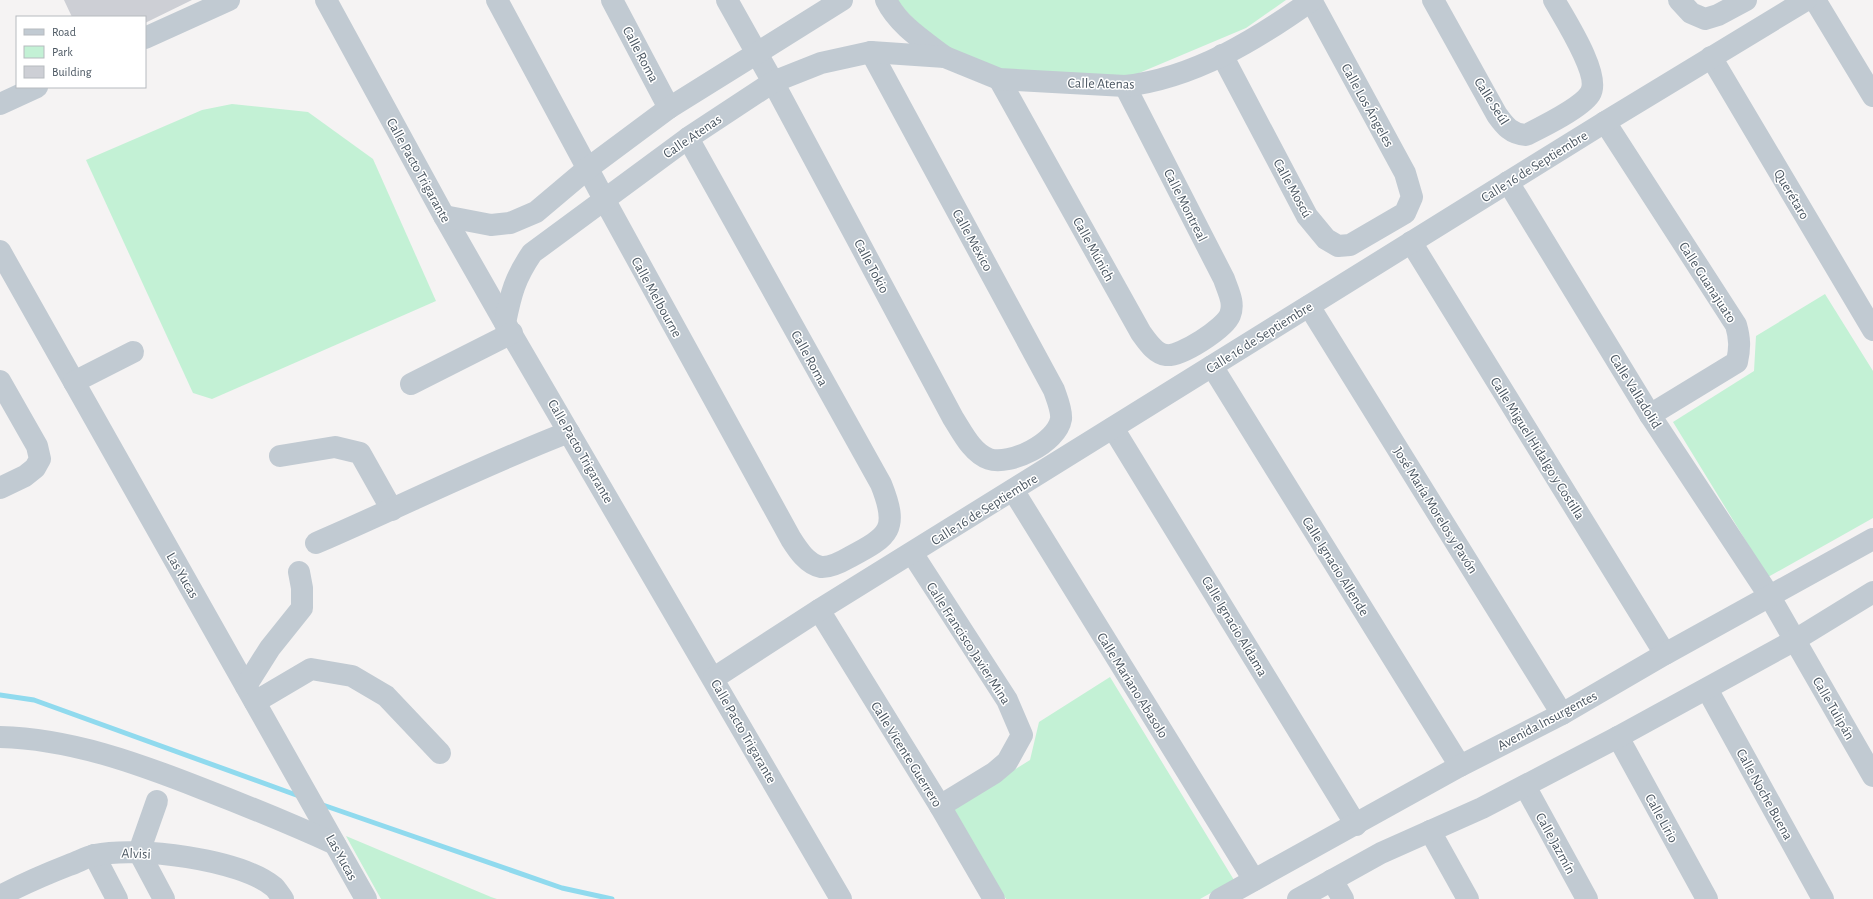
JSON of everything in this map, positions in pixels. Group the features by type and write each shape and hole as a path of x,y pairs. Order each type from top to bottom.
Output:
{"street":[{"path":"146,38 229,0"},
{"name":"Calle Pacto Trigarante","path":"326,0 444,216 508,328 714,678 841,899"},
{"name":"Calle Melbourne","path":"497,0 587,169 790,538 800,553 811,563 823,567 840,562"},
{"name":"Calle Roma","path":"612,0 669,108"},
{"name":"Calle Tokio","path":"727,0 773,82 953,418 967,440 977,452 988,459 1002,460 1018,457 1044,443 1056,432"},
{"path":"444,216 491,225 510,223 536,212 587,169 669,108 842,0"},
{"name":"Calle Atenas","path":"886,0 895,14 912,32 945,57 999,79 1125,86 1144,84 1171,77 1222,55 1244,44 1311,0"},
{"name":"Calle Los Ángeles","path":"1311,0 1405,173 1412,197 1406,213"},
{"name":"Calle Seúl","path":"1433,0 1497,115 1506,127 1516,134 1526,135 1583,102 1591,93 1594,83 1592,72 1554,0"},
{"path":"1679,0 1691,13 1705,19 1718,15 1746,0"},
{"name":"Calle 16 de Septiembre","path":"714,678 819,610 1411,242 1806,0"},
{"path":"1815,0 1873,96"},
{"name":"Calle Atenas","path":"508,328 511,293 519,273 532,253 688,138 773,82 821,63 871,52 945,57"},
{"name":"Calle México","path":"871,52 1050,383 1060,406 1061,419 1056,432"},
{"name":"Calle Moscú","path":"1222,55 1307,216 1326,239 1338,246 1350,245 1406,213"},
{"name":"Querétaro","path":"1711,57 1873,330"},
{"name":"Calle Múnich","path":"999,79 1148,343 1157,351 1166,355 1178,353 1213,334 1223,326"},
{"name":"Calle Montreal","path":"1125,86 1224,279 1232,304 1230,315 1223,326"},
{"path":"0,104 35,88"},
{"name":"Calle Guanajuato","path":"1605,122 1736,325 1739,335 1740,347 1737,362 1650,415"},
{"name":"Calle Roma","path":"688,138 881,484 888,501 890,515 885,536 874,544 840,562"},
{"name":"Calle Valladolid","path":"1508,182 1650,415 1770,597 1795,640"},
{"name":"Calle Miguel Hidalgo y Costilla","path":"1411,242 1665,654"},
{"name":"Las Yucas","path":"0,251 366,899"},
{"name":"José María Morelos y Pavón","path":"1309,306 1562,714"},
{"path":"411,384 508,328"},
{"path":"74,382 133,352"},
{"name":"Calle Ignacio Allende","path":"1212,366 1460,766"},
{"path":"0,381 37,446 40,459 35,468 25,476 0,488"},
{"name":"Calle Ignacio Aldama","path":"1113,428 1356,825"},
{"path":"316,543 530,447 569,432"},
{"path":"280,456 335,447 360,453 392,510"},
{"name":"Calle Mariano Abasolo","path":"1013,490 1254,880"},
{"name":"Avenida Insurgentes","path":"1220,899 1460,766 1562,714 1665,654 1873,539"},
{"name":"Calle Francisco Javier Mina","path":"912,553 1008,700 1022,735 1007,762 994,773 940,806"},
{"path":"251,694 270,648 302,608 302,588 299,572"},
{"path":"1298,899 1382,853 1482,808 1618,737 1795,640 1873,592"},
{"name":"Calle Vicente Guerrero","path":"819,610 940,806 994,899"},
{"name":"Calle Tulipán","path":"1795,640 1873,776"},
{"path":"251,694 311,669 352,676 386,696 440,753"},
{"name":"Calle Noche Buena","path":"1707,689 1823,899"},
{"path":"0,737 65,744 102,753 159,772 332,838"},
{"name":"Calle Lirio","path":"1618,737 1707,899"},
{"name":"Calle Jazmín","path":"1525,786 1587,899"},
{"path":"157,801 139,852 164,899"},
{"path":"1430,831 1468,899"},
{"name":"Alvisi","path":"0,896 53,871 94,856 119,851 171,854 200,859 259,878 279,893"},
{"path":"94,856 117,899"},
{"path":"1332,880 1343,899"}],"green space":[{"path":"896,0 1286,0 1246,28 1132,76 997,75 934,41"},
{"path":"232,104 308,112 373,159 436,301 212,399 193,393 86,160 202,110"},
{"path":"1825,294 1873,371 1873,518 1768,577 1673,422 1754,371 1756,336"},
{"path":"1110,677 1234,880 1200,899 1006,899 950,810 1030,760 1039,722"},
{"path":"346,836 491,897 497,899 381,899"}],"building":[{"path":"64,0 192,0 146,23 146,16 72,16"}],"waterway":[{"path":"0,695 34,700 299,796"},
{"path":"320,804 562,888 612,899"}]}
